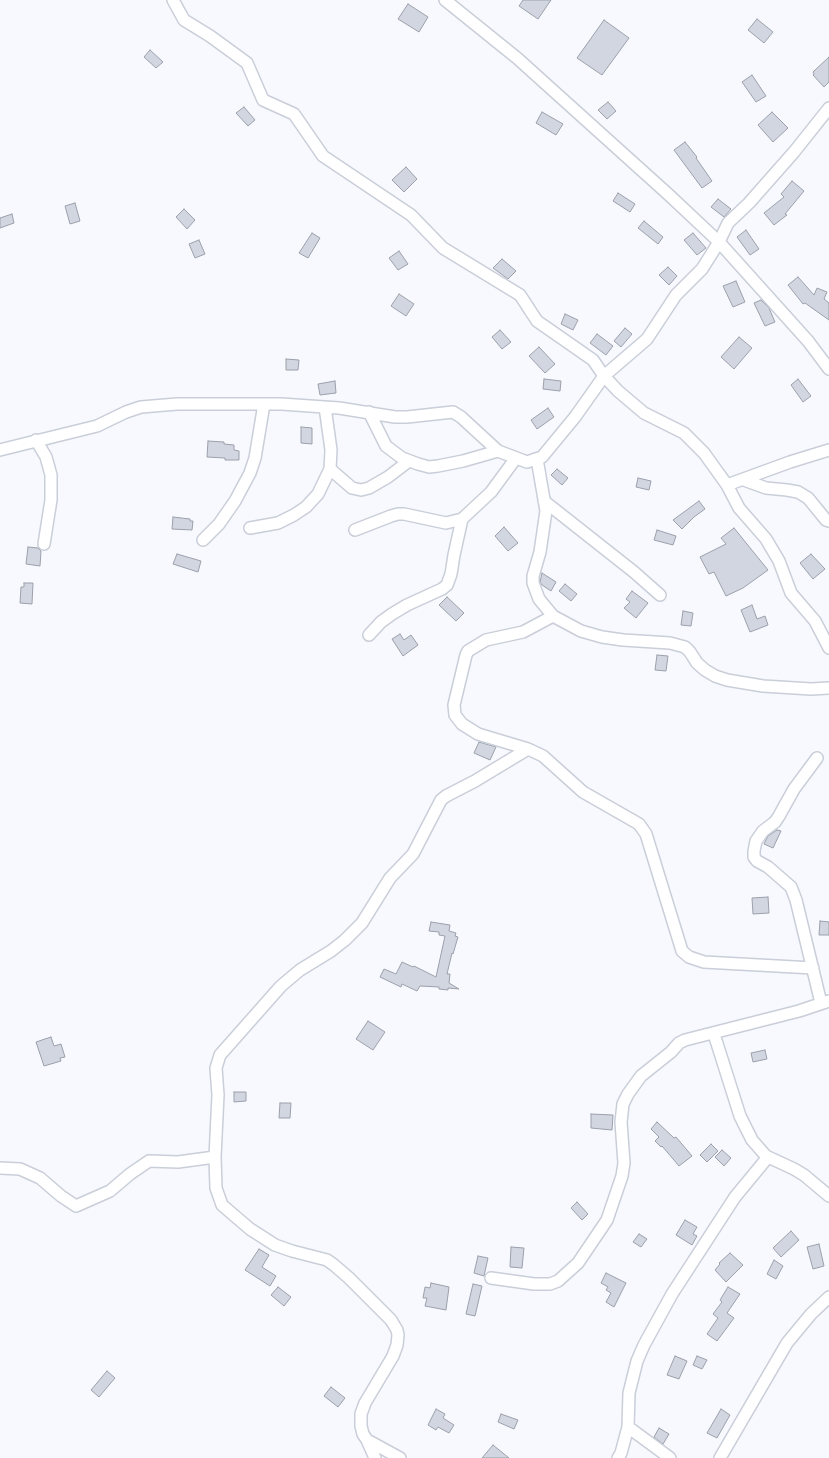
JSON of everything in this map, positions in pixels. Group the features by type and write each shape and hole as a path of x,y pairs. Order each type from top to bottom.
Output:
{"street":[{"path":"173,0 184,20 210,36 246,64 263,100 294,114 323,156 411,215 443,248 520,295 537,321 593,360 618,391 644,413 684,433 704,454 726,485 739,508 766,538 773,549 791,593 815,621 829,648"},
{"path":"445,0 517,58 719,242 808,341 829,369"},
{"path":"0,450 98,426 141,407 178,404 264,404 325,407 396,417 453,412 498,451 527,462 542,457 575,417 604,376 647,339 676,295 702,269 719,242 728,223 749,203 794,152 829,108"},
{"path":"203,540 224,517 250,474 255,458 264,404"},
{"path":"250,528 278,523 294,515 306,507 318,494 330,469 331,450 325,407"},
{"path":"369,412 386,446 409,461 429,467 463,461 498,451"},
{"path":"36,440 46,457 51,475 51,500 44,544"},
{"path":"726,485 829,450"},
{"path":"355,530 398,514 446,523 462,519 491,492 516,458"},
{"path":"536,459 546,511 544,534 533,576 533,583 539,599 553,616 581,631 602,637 670,643 685,647 705,670 727,680 763,686 811,689 829,688"},
{"path":"330,469 352,488 361,490 369,488 409,461"},
{"path":"744,480 766,488 787,490 803,495 829,521"},
{"path":"544,501 634,572 660,595"},
{"path":"368,635 392,614 447,585 462,519"},
{"path":"553,616 524,632 486,640 466,654 454,705 455,715 462,724 473,731 528,749 543,756 583,792 615,812 636,822 641,827 646,834 682,951 689,957 704,962 813,968"},
{"path":"375,1458 363,1434 361,1414 365,1403 395,1350 398,1340 397,1330 385,1314 349,1278 327,1260 292,1251 275,1244 250,1229 222,1205 216,1188 215,1157 218,1095 216,1068 220,1055 288,979 331,951 362,923 390,878 413,854 443,798 475,782 528,749"},
{"path":"491,1278 534,1284 550,1284 558,1281 578,1263 607,1220 622,1176 624,1163 621,1122 623,1104 640,1076 685,1040 799,1011 825,1002 813,968 791,887 754,857 756,841 763,831 775,822 794,789 817,758"},
{"path":"714,1034 744,1124 752,1140 761,1152 804,1175 829,1196"},
{"path":"0,1168 20,1169 40,1178 76,1206 110,1191 149,1161 178,1162 215,1157"},
{"path":"618,1458 621,1454 628,1427 629,1393 637,1361 644,1345 672,1294 735,1197 768,1157"},
{"path":"720,1458 788,1343 811,1314 829,1297"},
{"path":"628,1427 670,1458"},
{"path":"367,1440 400,1458"}],"building":[{"path":"523,0 551,0 538,19 519,6"},
{"path":"408,4 428,17 419,32 398,19"},
{"path":"757,19 773,32 764,43 748,30"},
{"path":"604,20 629,38 602,75 577,58"},
{"path":"150,50 163,62 156,68 144,57"},
{"path":"829,57 829,82 824,87 813,75 813,72"},
{"path":"752,75 766,96 756,102 742,82"},
{"path":"608,102 616,111 607,119 598,110"},
{"path":"244,107 255,120 248,126 236,113"},
{"path":"542,112 563,124 556,135 536,123"},
{"path":"772,112 788,128 773,142 758,125"},
{"path":"685,142 712,181 702,188 674,150"},
{"path":"406,167 417,179 404,192 392,180"},
{"path":"792,181 804,191 785,214 787,215 774,225 764,213 784,197 781,194"},
{"path":"618,193 635,204 630,212 613,201"},
{"path":"718,199 731,209 724,217 711,207"},
{"path":"75,203 80,221 70,224 65,206"},
{"path":"184,209 195,220 187,229 176,217"},
{"path":"12,214 14,223 0,228 0,218"},
{"path":"644,221 663,237 658,244 638,228"},
{"path":"746,230 759,249 750,255 737,237"},
{"path":"312,233 320,238 308,258 299,253"},
{"path":"693,233 706,248 697,255 684,240"},
{"path":"199,240 205,254 195,258 189,244"},
{"path":"399,251 408,264 398,270 389,258"},
{"path":"502,259 516,271 508,279 493,268"},
{"path":"668,267 677,276 669,285 659,275"},
{"path":"798,277 814,295 817,288 827,292 824,299 829,303 829,320 805,303 803,304 788,285"},
{"path":"736,281 745,302 733,307 723,286"},
{"path":"399,294 414,304 406,316 391,306"},
{"path":"761,300 769,308 775,322 765,326 754,303"},
{"path":"565,314 578,320 573,330 561,324"},
{"path":"625,328 632,334 621,347 614,341"},
{"path":"500,330 511,342 502,349 492,337"},
{"path":"597,334 613,346 606,355 590,343"},
{"path":"739,337 752,348 734,369 721,357"},
{"path":"539,347 555,364 545,373 529,356"},
{"path":"286,359 299,360 298,370 286,370"},
{"path":"544,379 561,381 560,391 543,389"},
{"path":"798,379 811,396 803,402 791,385"},
{"path":"335,381 336,393 320,395 318,384"},
{"path":"548,408 554,417 537,429 531,420"},
{"path":"301,427 312,428 312,444 301,443"},
{"path":"208,441 234,445 234,450 239,451 239,460 207,457"},
{"path":"557,469 568,478 562,485 551,475"},
{"path":"638,478 651,481 649,490 636,487"},
{"path":"699,501 705,509 682,529 673,520"},
{"path":"173,517 193,521 192,530 172,529"},
{"path":"504,527 518,543 508,551 495,536"},
{"path":"734,528 768,570 743,588 726,596 714,572 709,574 700,557 726,544 721,538"},
{"path":"657,530 676,536 673,545 654,540"},
{"path":"28,547 38,548 41,551 40,566 26,564"},
{"path":"177,554 201,561 198,572 173,564"},
{"path":"811,554 825,569 813,579 800,563"},
{"path":"542,573 556,582 551,591 540,582"},
{"path":"24,583 33,583 32,604 20,603 21,587 24,587"},
{"path":"565,584 577,594 571,601 559,591"},
{"path":"632,591 648,603 636,618 624,608 630,602 626,599"},
{"path":"447,597 464,613 456,621 439,605"},
{"path":"752,605 757,619 765,616 768,625 750,632 741,610"},
{"path":"683,611 693,613 691,626 681,625"},
{"path":"400,634 404,640 411,635 418,645 403,656 392,639"},
{"path":"657,655 668,656 666,671 655,670"},
{"path":"479,742 496,747 490,760 474,753"},
{"path":"777,830 781,831 773,848 764,844 768,836"},
{"path":"768,897 769,913 753,914 752,898"},
{"path":"820,921 829,922 829,935 819,935"},
{"path":"431,922 450,925 449,931 456,933 455,936 458,937 447,974 450,974 449,983 459,989 448,988 448,990 439,989 439,987 420,986 417,991 402,984 401,987 380,977 384,969 396,974 402,962 436,977 445,936 439,935 439,932 429,931"},
{"path":"368,1021 385,1032 373,1050 356,1039"},
{"path":"51,1037 54,1046 61,1044 65,1057 60,1058 61,1061 44,1066 36,1042"},
{"path":"765,1050 767,1059 753,1062 751,1053"},
{"path":"234,1092 246,1092 246,1101 234,1102"},
{"path":"280,1103 291,1103 290,1118 279,1118"},
{"path":"591,1114 613,1115 612,1130 591,1128"},
{"path":"657,1122 674,1138 676,1137 692,1156 679,1166 662,1146 655,1141 659,1137 651,1129"},
{"path":"711,1144 718,1151 707,1162 700,1155"},
{"path":"722,1150 731,1158 724,1166 715,1157"},
{"path":"577,1202 588,1214 582,1220 571,1208"},
{"path":"685,1220 697,1227 693,1234 697,1236 692,1245 676,1235"},
{"path":"791,1231 799,1240 781,1257 773,1248"},
{"path":"639,1234 647,1239 641,1247 633,1242"},
{"path":"819,1244 824,1266 813,1269 807,1247"},
{"path":"511,1247 524,1248 522,1268 510,1267"},
{"path":"259,1249 269,1255 262,1267 276,1276 270,1286 245,1270"},
{"path":"730,1253 743,1265 726,1282 715,1270 719,1263"},
{"path":"478,1256 488,1258 484,1276 474,1273"},
{"path":"774,1260 783,1266 776,1279 767,1274"},
{"path":"606,1273 626,1283 614,1307 606,1302 611,1293 606,1290 608,1287 601,1283"},
{"path":"431,1283 449,1287 446,1310 425,1306 427,1298 423,1298 425,1287 430,1288"},
{"path":"473,1284 482,1286 475,1316 466,1314"},
{"path":"278,1287 291,1297 284,1306 271,1295"},
{"path":"728,1287 740,1294 727,1313 734,1318 717,1341 707,1334 718,1318 713,1314 722,1302 720,1300"},
{"path":"675,1356 687,1361 679,1379 667,1375"},
{"path":"697,1356 707,1360 702,1369 693,1365"},
{"path":"107,1371 115,1378 99,1397 91,1390"},
{"path":"331,1387 345,1398 338,1407 324,1396"},
{"path":"436,1409 445,1414 443,1418 454,1425 449,1433 438,1427 436,1430 428,1425"},
{"path":"721,1409 730,1415 717,1438 707,1433"},
{"path":"501,1414 518,1420 514,1429 498,1422"},
{"path":"659,1428 669,1434 663,1444 654,1437"},
{"path":"493,1445 509,1458 482,1458"}]}
